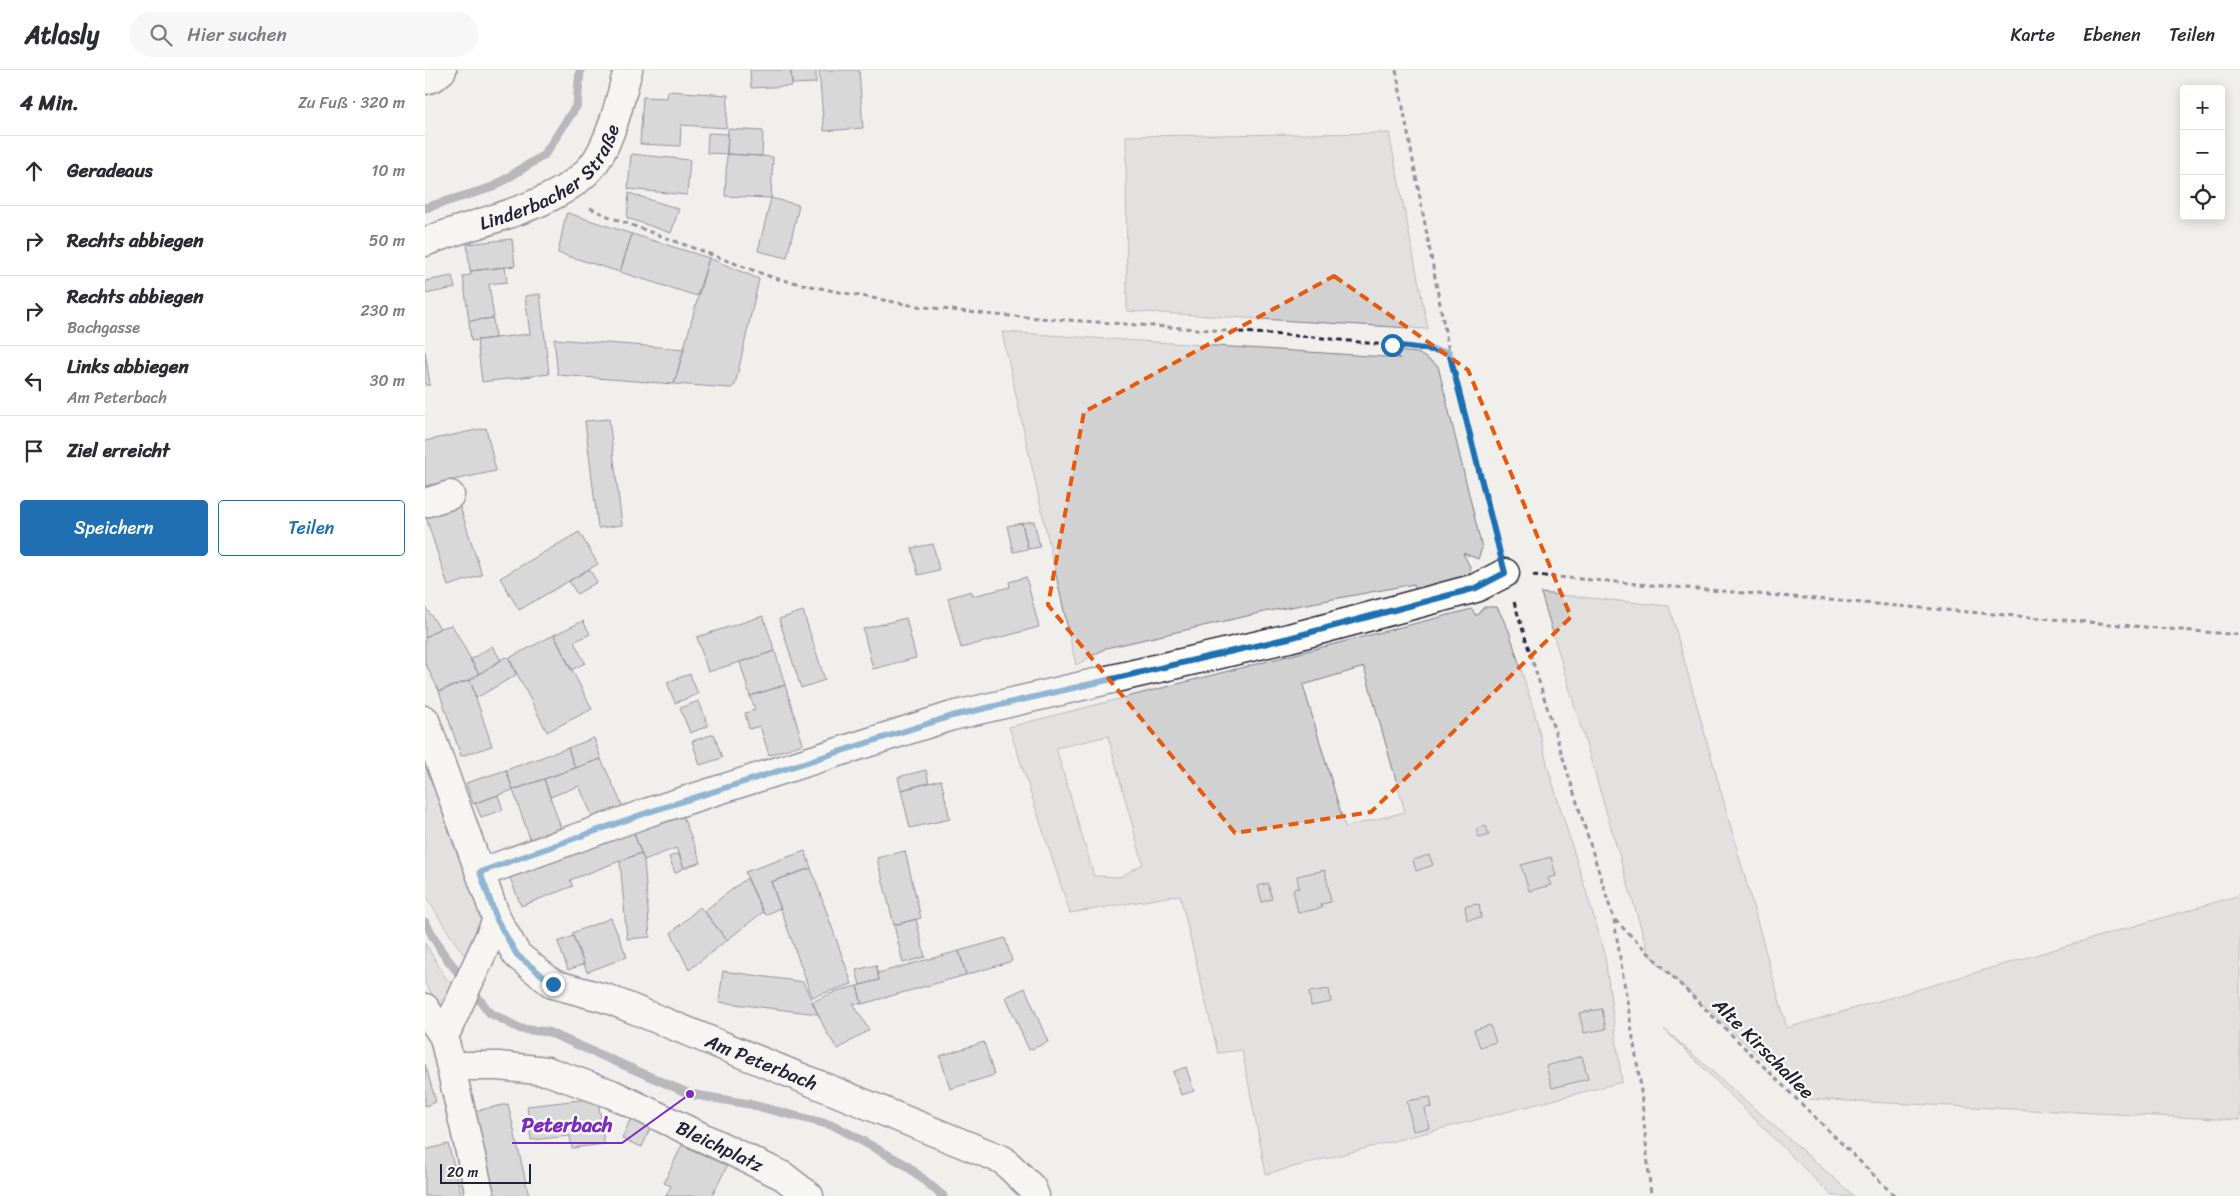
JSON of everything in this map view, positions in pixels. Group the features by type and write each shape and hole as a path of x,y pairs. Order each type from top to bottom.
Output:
{"street":[{"path":"425,80 434,77 441,70"},
{"name":"Linderbacher Straße","path":"425,242 499,217 560,193 584,176 598,158 610,134 628,70"},
{"path":"480,872 649,812 952,716 1289,638 1476,588 1505,573"},
{"name":"Am Peterbach","path":"425,720 497,920 517,955 553,984 608,999 1003,1160 1031,1187 1035,1196"},
{"path":"444,1037 497,920"},
{"path":"425,1008 444,1037 480,1196"},
{"name":"Bleichplatz","path":"452,1066 498,1066 547,1071 602,1090 783,1176 809,1196"}],"path":[{"path":"1396,70 1449,352 1505,573 1614,920 1640,1080 1651,1196"},
{"path":"560,193 610,218 774,278 917,306 995,315 1313,337 1449,352"},
{"path":"1505,573 2240,635"},
{"name":"Alte Kirschallee","path":"1614,920 1895,1196"}],"highlighted area":[{"path":"1334,276 1468,370 1571,617 1371,812 1235,833 1048,605 1084,412"}],"shaded area":[{"path":"1389,133 1428,329 1127,311 1126,136"},
{"path":"1002,332 1400,358 1394,356 1398,351 1418,353 1438,366 1482,548 1478,559 1463,553 1471,569 1467,579 1416,594 1414,584 1269,611 1106,648 1076,665"},
{"path":"1541,593 1669,606 1787,1028 2240,895 2240,1120 1806,1099 1649,955"},
{"path":"1484,607 1497,607 1509,631 1534,711 1549,771 1604,950 1622,1082 1266,1174 1242,1050 1218,1053 1180,895 1070,913 1009,727 1472,609 1476,616","holes":["1364,667 1405,812 1345,827 1303,685","1108,736 1143,864 1120,877 1094,876 1056,748"]},
{"path":"425,761 453,844 480,905 482,920 469,961 425,895"},
{"path":"425,943 447,980 455,986 439,1004 425,984"},
{"path":"1664,1029 1854,1196 1832,1196"}],"building":[{"path":"750,70 791,70 792,86 751,88"},
{"path":"791,70 816,70 816,83 792,84"},
{"path":"819,70 859,70 863,128 824,131"},
{"path":"668,91 728,95 726,128 681,125 680,146 640,144 643,97 667,98"},
{"path":"728,129 763,131 762,156 727,154"},
{"path":"708,133 728,134 727,154 707,153"},
{"path":"631,154 690,160 687,195 628,189"},
{"path":"727,154 773,157 771,198 725,196"},
{"path":"629,193 679,209 671,233 627,218"},
{"path":"771,198 799,205 787,258 758,251"},
{"path":"568,213 632,234 620,272 558,253 566,214"},
{"path":"632,234 709,258 697,296 620,272"},
{"path":"512,239 515,266 470,271 467,244"},
{"path":"709,258 759,279 735,385 731,388 674,384"},
{"path":"505,267 507,282 489,284 494,318 469,321 463,276 471,275 470,271"},
{"path":"452,276 455,288 425,294 425,281"},
{"path":"540,294 549,374 482,382 477,340 530,334 525,296"},
{"path":"493,318 495,338 471,341 469,321"},
{"path":"554,339 684,349 674,384 558,375"},
{"path":"425,351 430,385 425,385"},
{"path":"609,419 622,525 598,528 585,421"},
{"path":"486,428 496,471 425,486 425,441"},
{"path":"460,507 482,575 448,586 426,517"},
{"path":"1034,521 1040,547 1028,549 1022,523"},
{"path":"1022,523 1028,549 1013,552 1007,526"},
{"path":"579,532 598,564 519,610 500,578"},
{"path":"933,544 939,570 918,575 912,548"},
{"path":"589,569 597,582 577,594 569,581"},
{"path":"1026,577 1039,627 961,648 948,598 971,591 973,596 1010,587 1009,582"},
{"path":"425,607 440,628 425,638"},
{"path":"803,611 825,680 801,688 779,619"},
{"path":"763,616 775,651 708,672 697,637"},
{"path":"906,618 916,658 873,669 863,629"},
{"path":"583,621 590,634 574,642 585,663 571,670 554,635"},
{"path":"452,625 479,674 470,680 439,691 425,663 425,638 440,628"},
{"path":"554,635 592,709 547,732 509,658"},
{"path":"492,646 501,660 479,674 470,660"},
{"path":"775,651 785,685 750,696 740,662"},
{"path":"505,657 509,658 516,675 476,698 470,680"},
{"path":"690,674 698,694 675,703 667,682"},
{"path":"470,680 492,746 461,756 439,691"},
{"path":"785,685 803,744 769,755 760,726 749,729 745,713 755,710 750,696"},
{"path":"699,701 708,726 690,733 680,708"},
{"path":"714,734 722,758 700,765 692,741"},
{"path":"594,738 601,759 575,768 568,748"},
{"path":"568,748 575,768 513,790 506,770"},
{"path":"601,759 624,809 595,822 579,786 550,797 544,779"},
{"path":"506,770 513,790 473,804 466,783"},
{"path":"926,770 929,783 901,790 898,777"},
{"path":"544,779 561,828 530,839 513,790"},
{"path":"941,780 950,819 910,828 901,790"},
{"path":"498,795 503,810 481,817 475,803"},
{"path":"680,809 701,862 684,868 676,848 644,860 632,828"},
{"path":"1486,826 1489,835 1479,838 1476,829"},
{"path":"632,828 641,853 570,880 573,886 521,906 509,875"},
{"path":"805,851 811,868 771,882 781,909 766,915 745,872"},
{"path":"905,851 921,918 894,925 877,858"},
{"path":"641,853 644,860 650,937 627,939 620,861"},
{"path":"679,853 684,868 675,873 669,857"},
{"path":"1429,855 1433,865 1416,871 1413,860"},
{"path":"1551,857 1556,876 1548,878 1551,885 1529,891 1521,865"},
{"path":"811,868 852,984 812,997 771,882"},
{"path":"1325,870 1331,902 1321,904 1322,908 1298,913 1293,889 1299,888 1297,876"},
{"path":"747,878 763,912 727,940 704,911"},
{"path":"1268,883 1272,899 1262,902 1258,886"},
{"path":"1479,904 1481,918 1467,920 1465,906"},
{"path":"700,907 727,940 689,970 671,933"},
{"path":"611,918 627,957 587,972 572,933"},
{"path":"916,919 925,957 903,963 894,925"},
{"path":"573,936 584,964 568,970 558,942"},
{"path":"1005,938 1012,961 966,975 959,951"},
{"path":"959,951 966,975 862,1004 857,986 879,980 878,973"},
{"path":"876,965 879,980 860,985 856,970"},
{"path":"723,971 803,982 818,1014 719,1002"},
{"path":"857,986 862,1004 853,1003 869,1030 838,1049 828,1035 812,1002 837,991"},
{"path":"1025,988 1048,1042 1029,1050 1006,997"},
{"path":"1329,989 1331,1002 1311,1006 1309,992"},
{"path":"1602,1009 1606,1029 1584,1033 1579,1013"},
{"path":"1490,1025 1496,1042 1480,1047 1474,1030"},
{"path":"984,1042 994,1075 950,1089 940,1056"},
{"path":"1582,1056 1588,1079 1552,1088 1546,1066"},
{"path":"425,1064 436,1102 425,1106"},
{"path":"1186,1067 1194,1091 1181,1095 1173,1072"},
{"path":"1430,1097 1432,1107 1425,1108 1429,1128 1413,1131 1407,1101"},
{"path":"598,1098 604,1144 572,1148 570,1136 531,1140 527,1106"},
{"path":"508,1104 529,1196 495,1196 475,1111"},
{"path":"633,1113 653,1121 642,1147 622,1139"},
{"path":"448,1144 462,1196 425,1196 425,1150"},
{"path":"682,1145 727,1166 712,1196 666,1196 671,1186 664,1183"}],"waterway":[{"path":"425,208 493,187 544,155 577,105 580,70"},
{"path":"425,922 442,952 490,1013 521,1029 548,1032 690,1094 749,1104 835,1126 906,1165 943,1196"}],"place":[{"name":"Peterbach","path":"690,1094"}],"route":[{"path":"553,984 517,955 497,920 480,872 649,812 952,716 1289,638 1476,588 1505,573 1449,352 1392,345"}]}
